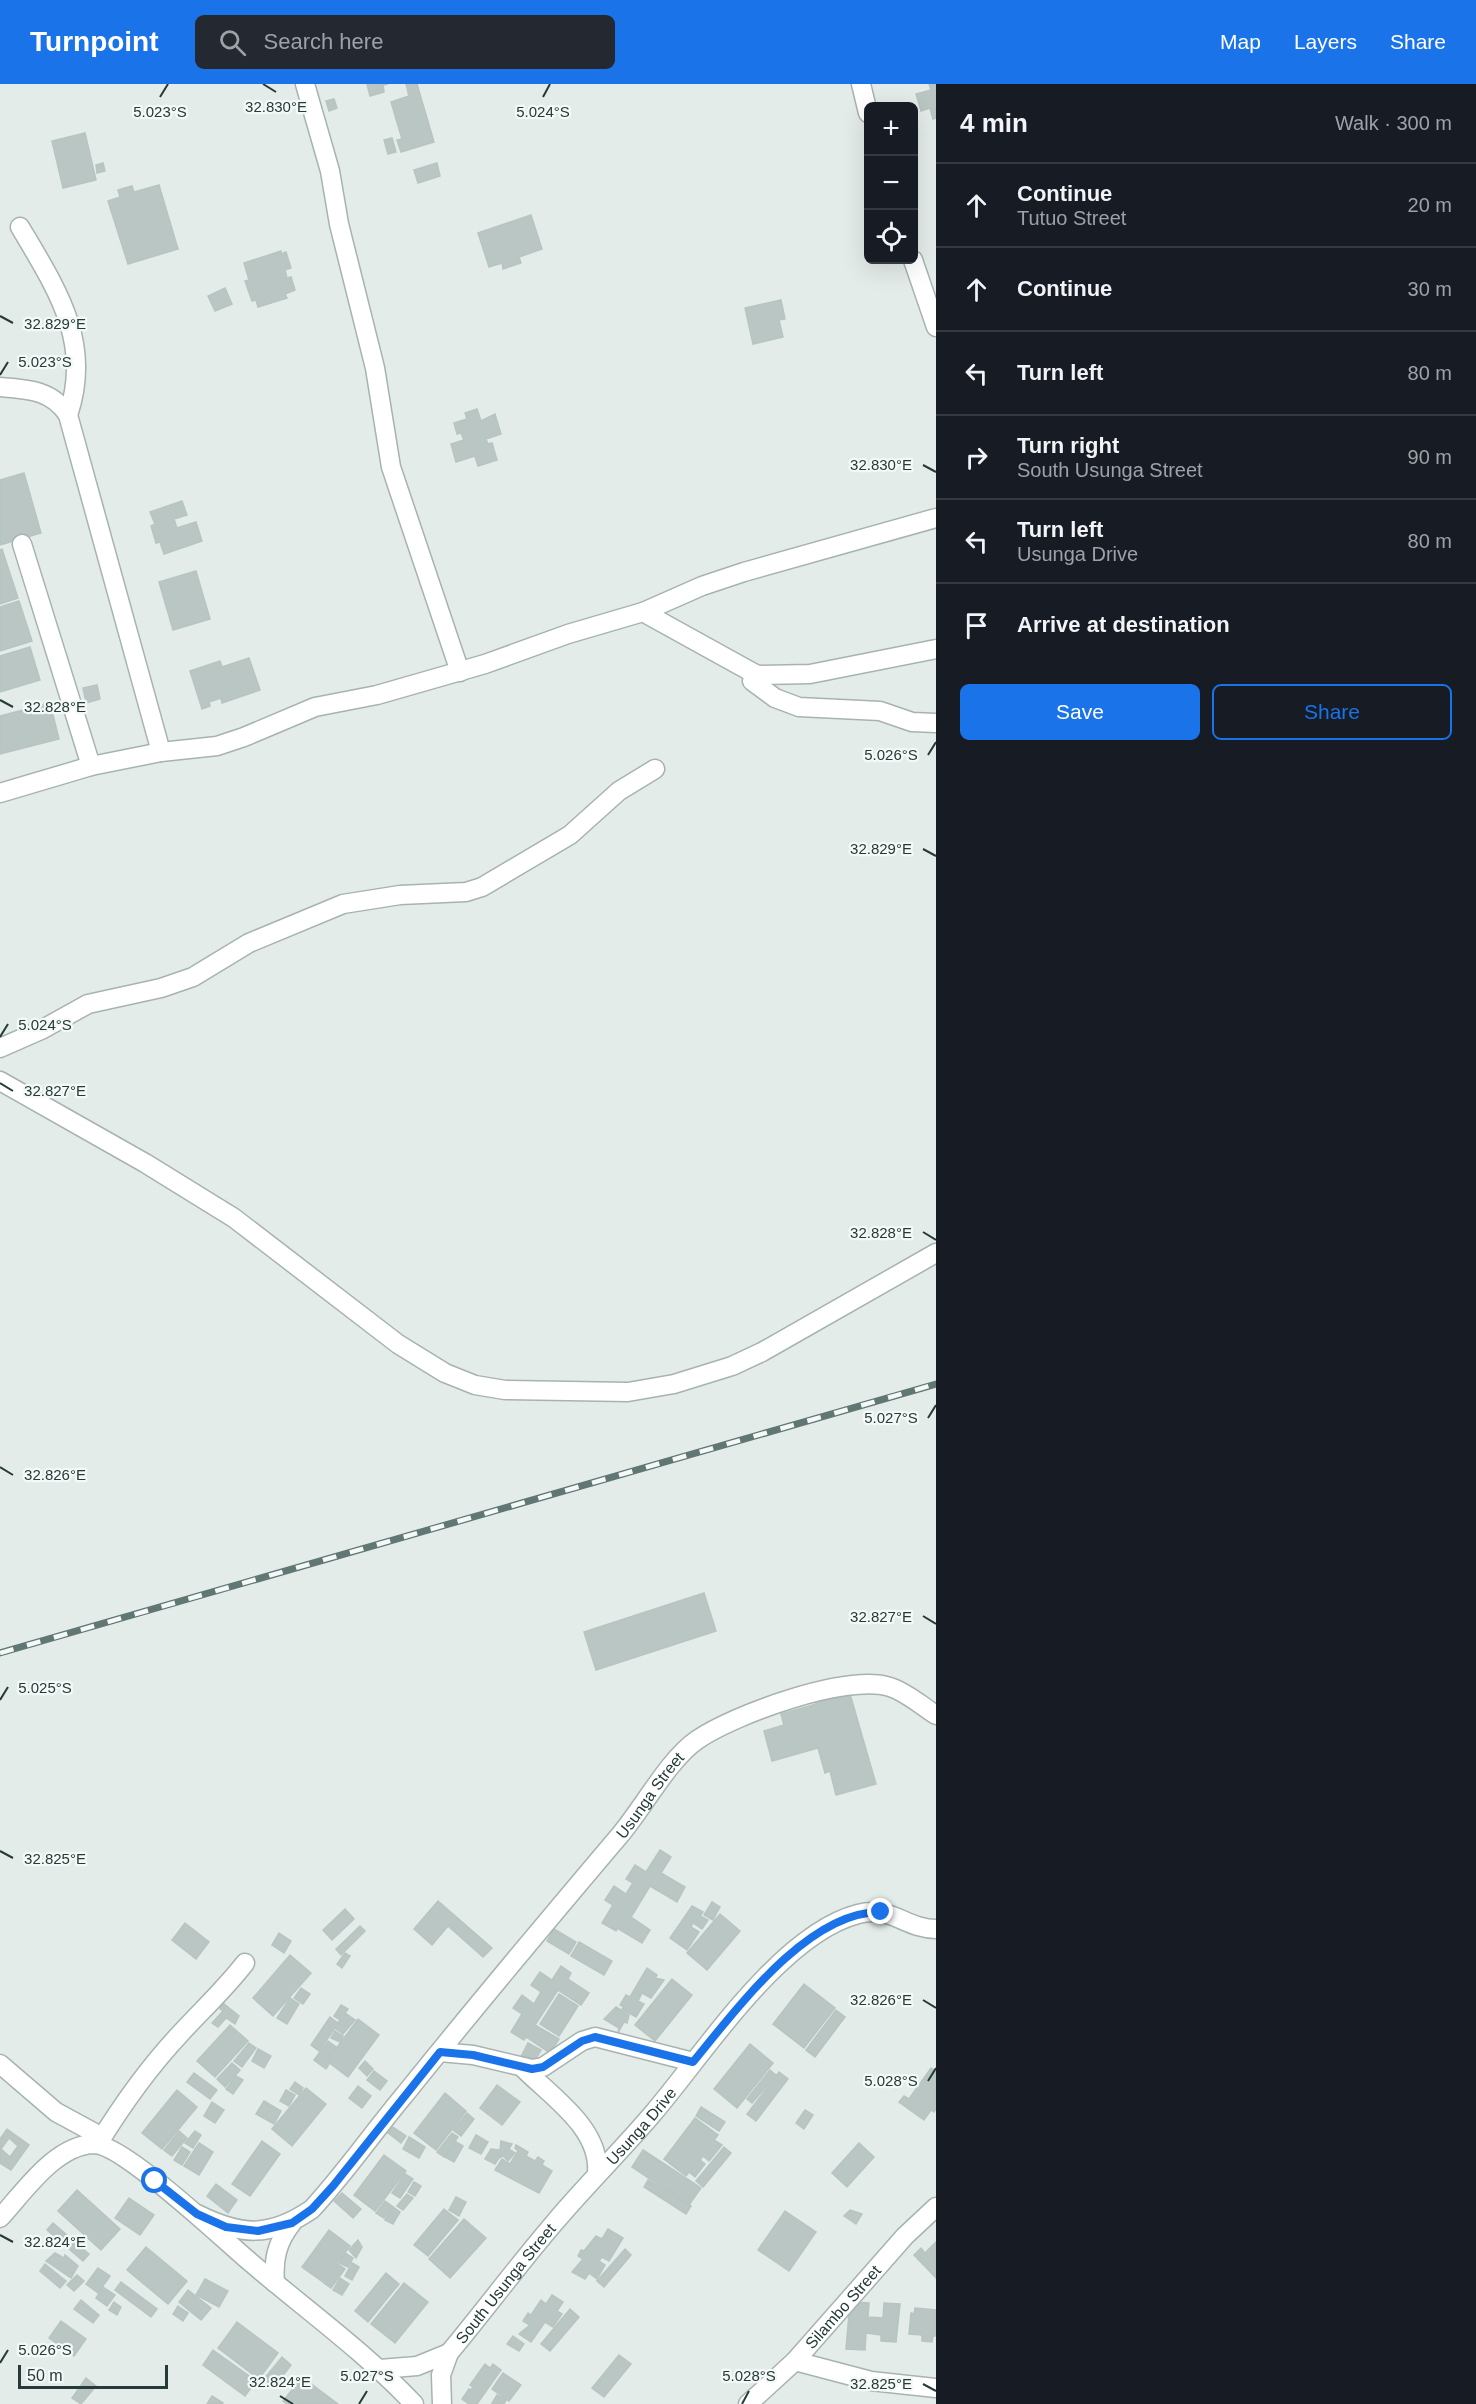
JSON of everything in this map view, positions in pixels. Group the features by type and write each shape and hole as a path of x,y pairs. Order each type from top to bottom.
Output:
{"street":[{"path":"305,84 330,171 339,224 372,358 391,467 460,672"},
{"path":"861,84 865,102"},
{"path":"20,227 47,273 72,326 78,365 74,397 68,415"},
{"path":"914,264 936,327"},
{"path":"0,387 48,394 61,404 68,415 161,752"},
{"path":"0,793 91,766 161,752 217,746 315,707 376,695 460,672 568,634 643,612 702,586 744,572 936,518"},
{"path":"22,544 91,766"},
{"path":"643,612 757,675 810,674 936,649"},
{"path":"752,681 775,698 799,708 880,711 912,722 936,723"},
{"path":"0,1048 41,1030 88,1004 186,980 249,943 342,904 400,895 466,892 482,887 570,835 619,791 655,769"},
{"path":"0,1081 145,1163 234,1218 398,1344 445,1373 475,1385 505,1390 627,1392 674,1384 732,1366 762,1352 936,1253"},
{"name":"Usunga Street","path":"292,2223 312,2209 333,2186 440,2052 640,1812 672,1767 695,1742 722,1725 768,1706 857,1686 889,1687 936,1715"},
{"name":"Usunga Drive","path":"597,2173 655,2111 693,2062 796,1949 825,1929 856,1914 869,1911 892,1914 917,1926 936,1929"},
{"path":"0,2218 57,2158 77,2147 100,2141 155,2063 181,2033 223,1992 245,1963"},
{"path":"440,2052 473,2055 524,2069 543,2067 582,2041 595,2037 693,2062"},
{"path":"0,2064 56,2112 140,2169 197,2214 275,2283 380,2369 414,2404"},
{"path":"524,2069 563,2107 590,2139 596,2150 597,2173"},
{"name":"South Usunga Street","path":"442,2404 441,2375 449,2353 597,2173"},
{"name":"Silambo Street","path":"748,2404 795,2361 905,2236 936,2207"},
{"path":"197,2214 226,2227 246,2231 292,2223"},
{"path":"275,2283 274,2269 278,2246 292,2223"},
{"path":"380,2369 417,2366 449,2353"},
{"path":"795,2361 871,2381 936,2388"}],"building":[{"path":"367,84 388,84 383,85 384,92 370,96"},
{"path":"406,84 417,84 434,142 401,152 397,140 402,139 391,102 409,96"},
{"path":"929,84 936,84 936,118 933,119 930,108 921,111 916,94 931,90"},
{"path":"334,99 337,108 329,111 326,101"},
{"path":"85,133 96,180 63,188 52,141"},
{"path":"392,138 396,152 388,154 384,140"},
{"path":"103,163 105,171 97,173 96,165"},
{"path":"437,163 440,176 418,183 414,170"},
{"path":"159,185 178,249 128,264 108,201 120,197 118,190 132,186 134,192"},
{"path":"531,215 542,249 519,257 521,263 503,269 502,263 489,267 478,233"},
{"path":"281,251 281,254 286,252 291,268 285,270 287,278 291,277 295,290 285,294 287,298 258,307 256,300 252,301 245,281 249,280 244,263"},
{"path":"225,288 232,304 215,311 208,296"},
{"path":"781,300 785,319 779,320 783,337 753,344 745,308"},
{"path":"477,409 481,421 495,414 501,434 486,439 488,444 492,443 497,460 478,466 475,456 456,462 451,444 464,440 461,433 457,434 454,423 467,419 465,413"},
{"path":"24,473 41,533 0,545 0,480"},
{"path":"182,501 187,515 174,519 177,528 196,522 202,541 164,554 160,542 156,543 151,526 155,524 150,512"},
{"path":"2,549 18,598 0,604 0,550"},
{"path":"196,571 210,619 173,630 159,582"},
{"path":"19,601 32,641 0,651 0,607"},
{"path":"30,647 40,680 0,692 0,656"},
{"path":"249,658 260,690 222,703 221,698 209,702 210,706 202,709 190,671 220,661 222,667"},
{"path":"97,685 100,699 86,703 83,688"},
{"path":"50,703 59,739 0,754 0,716"},
{"path":"704,1593 716,1631 596,1670 584,1632"},
{"path":"850,1694 876,1784 836,1795 830,1771 825,1773 818,1748 772,1761 764,1731 784,1725 781,1714 816,1704 815,1700"},
{"path":"660,1850 671,1857 661,1873 685,1887 677,1902 650,1886 631,1917 650,1930 642,1943 617,1928 616,1931 602,1923 613,1905 605,1900 614,1886 626,1894 633,1883 626,1879 635,1865 646,1872"},
{"path":"438,1901 492,1948 483,1957 448,1926 432,1945 414,1929"},
{"path":"712,1902 720,1907 713,1920 704,1915"},
{"path":"692,1906 703,1912 700,1916 708,1920 702,1929 693,1923 691,1927 699,1932 687,1950 670,1938"},
{"path":"345,1909 354,1919 332,1940 323,1930"},
{"path":"720,1914 740,1931 707,1970 687,1953"},
{"path":"185,1923 209,1942 196,1959 172,1940"},
{"path":"360,1926 365,1931 341,1955 336,1949"},
{"path":"554,1929 576,1942 569,1954 547,1941"},
{"path":"279,1933 291,1941 284,1953 272,1945"},
{"path":"579,1942 612,1961 604,1975 571,1956"},
{"path":"345,1953 350,1956 342,1968 337,1964"},
{"path":"290,1955 311,1973 273,2016 253,1998"},
{"path":"561,1966 571,1973 568,1979 589,1993 581,2005 558,1990 535,2025 559,2039 550,2053 526,2037 524,2040 511,2032 522,2014 513,2008 522,1995 534,2004 541,1992 531,1985 540,1972 552,1980"},
{"path":"647,1968 657,1975 655,1978 664,1980 651,1998 642,1993 638,2001 644,2004 636,2017 622,2009 624,2007 620,2005 626,1995 630,1997"},
{"path":"672,1979 692,1995 655,2041 635,2025"},
{"path":"804,1984 835,2008 804,2048 773,2024"},
{"path":"301,1988 310,1994 303,2004 294,1998"},
{"path":"559,1994 578,2006 559,2036 540,2024"},
{"path":"290,1998 299,2004 287,2024 277,2018"},
{"path":"223,2003 239,2016 235,2024 226,2018 218,2027 212,2023 223,2011 220,2009"},
{"path":"341,2005 348,2009 345,2013 355,2020 343,2034 335,2028 319,2051 311,2045 330,2017 338,2023 340,2020 334,2016"},
{"path":"616,2007 629,2015 627,2023 624,2022 618,2033 619,2028 604,2019"},
{"path":"836,2010 845,2017 815,2057 806,2050"},
{"path":"358,2019 379,2035 348,2077 327,2061"},
{"path":"230,2025 248,2041 215,2077 197,2061"},
{"path":"335,2031 343,2036 340,2042 331,2038"},
{"path":"328,2041 336,2047 325,2062 329,2064 326,2069 314,2060"},
{"path":"249,2043 256,2048 242,2067 234,2061"},
{"path":"528,2043 541,2050 533,2064 521,2057"},
{"path":"750,2044 773,2063 737,2108 714,2089"},
{"path":"258,2049 271,2056 264,2068 252,2061"},
{"path":"365,2061 373,2069 367,2076 359,2068"},
{"path":"232,2063 240,2070 225,2087 217,2079"},
{"path":"931,2068 936,2072 936,2109 934,2112 931,2110 924,2120 899,2102 904,2096 909,2099"},
{"path":"770,2070 776,2075 752,2103 747,2099"},
{"path":"374,2071 387,2081 380,2090 367,2080"},
{"path":"779,2072 788,2079 756,2121 747,2114"},
{"path":"194,2073 217,2090 210,2099 187,2082"},
{"path":"236,2076 243,2080 233,2094 226,2089"},
{"path":"295,2082 303,2088 299,2095 290,2089"},
{"path":"497,2085 520,2102 502,2125 480,2108"},
{"path":"358,2086 371,2096 362,2108 349,2098"},
{"path":"306,2088 326,2104 292,2146 272,2129"},
{"path":"177,2090 197,2107 162,2149 142,2133"},
{"path":"286,2090 295,2095 289,2106 280,2101"},
{"path":"445,2093 466,2111 436,2150 414,2133"},
{"path":"264,2101 281,2111 274,2124 256,2114"},
{"path":"212,2102 224,2110 215,2123 204,2116"},
{"path":"701,2107 725,2122 719,2131 696,2116"},
{"path":"805,2110 813,2115 804,2129 796,2123"},
{"path":"467,2113 474,2119 461,2136 453,2130"},
{"path":"695,2118 718,2135 714,2140 722,2145 709,2161 703,2156 700,2160 705,2164 695,2177 689,2172 686,2176 664,2159"},
{"path":"393,2127 406,2136 401,2143 388,2133"},
{"path":"7,2129 29,2145 11,2170 0,2163 0,2139","holes":["9,2138 18,2146 10,2157 1,2149"]},
{"path":"179,2131 187,2138 172,2156 164,2150"},
{"path":"195,2131 201,2135 193,2148 185,2143"},
{"path":"452,2133 458,2137 444,2157 437,2152"},
{"path":"476,2135 488,2142 481,2154 469,2148"},
{"path":"409,2137 425,2147 419,2158 403,2149"},
{"path":"262,2141 280,2154 250,2196 232,2184"},
{"path":"501,2141 512,2144 509,2149 515,2153 508,2161 503,2156 495,2164 485,2159 491,2149 500,2150"},
{"path":"456,2142 463,2146 454,2162 445,2157"},
{"path":"199,2143 213,2152 199,2175 184,2166"},
{"path":"859,2143 874,2157 847,2187 832,2173"},
{"path":"516,2145 528,2152 526,2156 535,2161 538,2157 544,2161 542,2165 552,2171 539,2193 495,2170 502,2159 510,2164 518,2151 515,2148"},
{"path":"182,2147 190,2152 182,2165 174,2160"},
{"path":"724,2147 731,2153 703,2187 696,2181"},
{"path":"643,2150 701,2188 689,2205 632,2167"},
{"path":"384,2155 406,2171 375,2211 354,2195"},
{"path":"405,2174 413,2179 400,2198 392,2193"},
{"path":"648,2180 691,2206 686,2214 644,2187"},
{"path":"414,2182 421,2186 415,2196 408,2192"},
{"path":"216,2184 237,2200 228,2213 207,2196"},
{"path":"77,2190 120,2229 101,2250 58,2211"},
{"path":"342,2193 361,2209 353,2218 334,2201"},
{"path":"407,2194 413,2198 403,2210 397,2206"},
{"path":"456,2197 466,2202 459,2216 449,2210"},
{"path":"129,2198 154,2215 140,2235 115,2218"},
{"path":"385,2201 393,2207 384,2218 376,2213"},
{"path":"393,2207 400,2212 393,2224 385,2220"},
{"path":"444,2209 458,2220 428,2256 414,2245"},
{"path":"850,2210 862,2214 856,2224 844,2216"},
{"path":"785,2211 816,2232 789,2271 758,2250"},
{"path":"464,2219 486,2238 450,2278 429,2259"},
{"path":"53,2223 89,2254 83,2261 47,2230"},
{"path":"608,2229 623,2238 609,2261 602,2257 599,2261 605,2265 597,2279 589,2273 585,2279 572,2272 583,2259 578,2256 581,2250 584,2251 596,2236 602,2239"},
{"path":"329,2230 350,2246 323,2282 302,2267"},
{"path":"358,2240 362,2247 356,2258 349,2250"},
{"path":"936,2242 936,2278 914,2255 921,2248 925,2253"},
{"path":"146,2247 187,2281 168,2304 127,2270"},
{"path":"625,2249 631,2255 604,2287 597,2281"},
{"path":"55,2253 64,2258 65,2255 78,2266 71,2278 46,2261"},
{"path":"345,2253 353,2258 348,2267 339,2263"},
{"path":"352,2263 359,2267 352,2280 345,2276"},
{"path":"45,2264 66,2281 60,2288 40,2271"},
{"path":"338,2264 345,2269 331,2288 324,2283"},
{"path":"98,2268 110,2276 98,2293 86,2284"},
{"path":"386,2273 399,2284 368,2322 355,2311"},
{"path":"77,2275 84,2281 74,2291 67,2285"},
{"path":"340,2278 349,2284 342,2295 333,2290"},
{"path":"205,2279 228,2291 219,2307 196,2295"},
{"path":"121,2282 157,2309 151,2317 115,2290"},
{"path":"404,2283 428,2302 395,2343 371,2324"},
{"path":"103,2287 115,2295 107,2306 96,2298"},
{"path":"188,2290 211,2308 201,2320 179,2302"},
{"path":"552,2295 563,2302 557,2311 562,2314 553,2327 545,2322 531,2342 519,2334 530,2325 523,2321 528,2313 531,2315 541,2300 546,2304"},
{"path":"81,2300 99,2315 93,2323 74,2309"},
{"path":"114,2302 121,2307 117,2315 109,2310"},
{"path":"850,2302 869,2303 868,2317 883,2318 884,2303 900,2304 896,2342 881,2341 881,2335 866,2333 865,2350 846,2349"},
{"path":"178,2306 188,2313 183,2321 173,2314"},
{"path":"915,2308 936,2310 936,2336 933,2336 932,2342 922,2341 922,2335 909,2334 911,2313 914,2314"},
{"path":"570,2309 579,2317 550,2351 541,2344"},
{"path":"61,2321 86,2339 74,2356 49,2338"},
{"path":"237,2322 278,2353 259,2379 218,2348"},
{"path":"513,2336 524,2344 519,2351 507,2344"},
{"path":"213,2350 256,2381 245,2396 203,2365"},
{"path":"619,2355 631,2364 604,2397 592,2388"},
{"path":"282,2357 291,2365 274,2387 264,2379"},
{"path":"485,2364 490,2368 493,2364 501,2370 477,2404 469,2404 462,2399 473,2387 470,2385"},
{"path":"503,2373 521,2385 509,2401 492,2389"},
{"path":"302,2377 338,2404 287,2404 283,2401"},
{"path":"86,2378 96,2386 81,2404 72,2398"},
{"path":"497,2395 506,2400 504,2404 492,2403"},
{"path":"212,2396 223,2403 207,2404"}],"railway":[{"path":"0,1653 936,1384"}],"route":[{"path":"155,2181 197,2214 226,2227 258,2231 292,2223 312,2209 333,2186 440,2052 473,2055 524,2069 532,2069 543,2067 582,2041 595,2037 628,2043 693,2062 723,2026 796,1949 818,1933 856,1914 869,1911 881,1912"}]}
